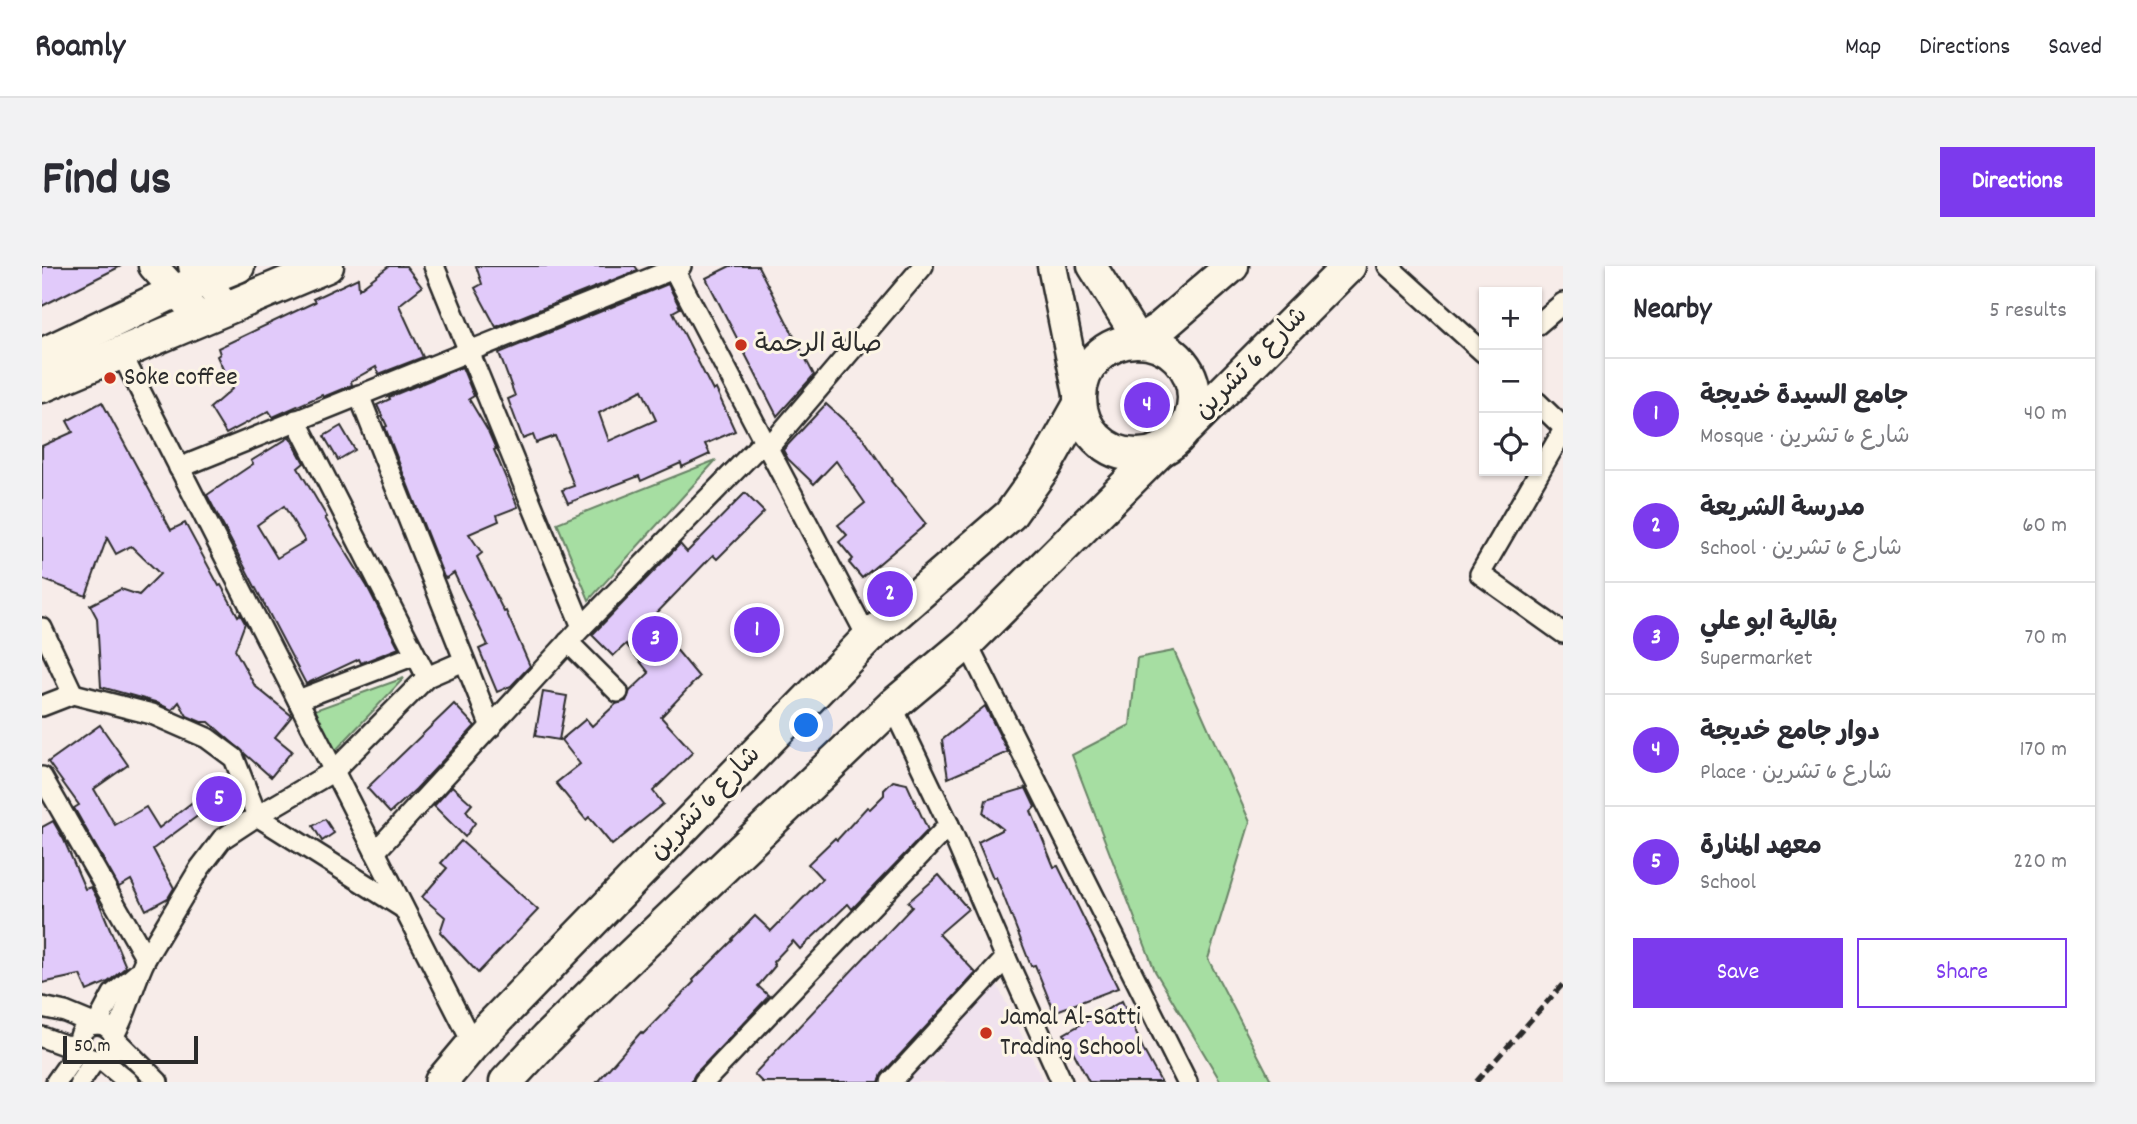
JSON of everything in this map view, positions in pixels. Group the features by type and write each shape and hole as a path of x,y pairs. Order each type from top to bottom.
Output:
{"main road":[{"path":"153,266 192,279 213,312"},
{"path":"42,355 192,279 238,266"},
{"path":"42,386 327,266"},
{"path":"1052,266 1080,404 1085,421 1095,436 1109,448 1125,454 1143,455 1172,441 1192,416 1194,398 1184,365 1156,344 1139,341 1119,344 1102,353 1089,367 1082,385 1080,404"},
{"path":"1092,266 1139,341"},
{"path":"1139,341 1159,329 1232,266"},
{"name":"شارع 6 تشرين","path":"506,1082 601,984 892,706 967,643 1349,266"},
{"name":"شارع 6 تشرين","path":"441,1082 473,1044 868,638 1010,515 1045,466 1080,404"}],"street":[{"path":"434,266 582,627"},
{"path":"375,852 582,627 766,444 923,266"},
{"path":"1388,266 1481,350"},
{"path":"179,468 675,267 868,638"},
{"path":"1542,321 1563,303"},
{"path":"120,351 473,1044"},
{"path":"359,396 491,727"},
{"path":"1542,407 1563,429 1480,574 1563,633"},
{"path":"296,420 427,677"},
{"path":"42,628 73,694"},
{"path":"568,642 618,692"},
{"path":"967,643 1187,1082"},
{"path":"298,701 415,655"},
{"path":"57,1082 89,1053 113,1049 142,965 194,878 222,839 334,771 427,677 464,661"},
{"path":"42,706 73,694 152,714 207,738 231,753 257,816 404,908"},
{"path":"892,706 949,825 1062,1082"},
{"path":"42,777 142,965"},
{"path":"704,1082 949,825"},
{"path":"891,1082 1006,958"},
{"path":"80,1082 89,1053 80,1034 95,1024 113,994 142,965"},
{"path":"42,1007 107,1027 158,1082"},
{"path":"42,1037 89,1053 128,1082"}],"shaded area":[{"name":"Jamal Al-Satti Trading School","path":"997,984 1044,1082 906,1082"}],"green space":[{"path":"716,460 589,600 557,523"},
{"path":"1174,651 1250,822 1208,959 1272,1082 1221,1082 1155,971 1072,755 1130,725 1137,658"},
{"path":"404,678 335,751 315,710"}],"building":[{"path":"42,266 121,266 42,306"},
{"path":"389,266 406,266 422,287 399,305 423,357 379,374 376,367 351,381 352,385 273,417 269,411 226,434 210,408 232,389 217,356 220,354 218,348 315,302 313,299 358,278 359,289"},
{"path":"476,266 635,266 638,270 496,327 475,288 482,284"},
{"path":"730,266 758,266 814,375 777,416 706,278"},
{"path":"668,284 680,308 673,312 713,391 716,389 735,431 705,444 710,454 682,467 681,463 641,481 639,476 568,503 562,490 574,486 555,436 536,443 533,435 523,439 508,399 515,396 499,353","holes":["642,390 656,420 609,441 599,413"]},
{"path":"462,367 474,396 469,399 488,431 518,507 497,515 499,521 469,534 482,553 477,557 504,612 506,611 530,666 511,686 497,692 479,649 488,645 454,573 444,577 377,405 390,399 389,397"},
{"path":"102,402 171,530 185,523 219,586 221,585 238,616 240,614 245,623 235,650 255,686 292,716 275,737 292,751 271,777 209,722 201,722 187,716 179,702 172,710 155,702 101,687 97,618 90,605 121,589 139,595 160,574 131,546 116,554 107,538 86,596 42,579 42,446 73,432 67,421"},
{"path":"826,404 863,438 891,481 926,524 862,578 849,563 853,559 839,542 847,535 838,525 865,503 836,461 814,484 788,459 783,450"},
{"path":"341,426 355,450 338,460 324,436"},
{"path":"290,437 304,463 298,468 367,586 399,648 361,663 359,659 306,684 207,495 253,464 251,461","holes":["284,506 305,541 277,558 257,525"]},
{"path":"745,493 764,512 717,559 713,555 651,619 699,677 661,717 693,752 653,791 663,804 612,845 589,817 586,820 556,783 580,764 561,740 586,719 592,726 616,704 626,701 630,691 649,673 626,644 613,656 592,635 680,544 687,552"},
{"path":"543,692 567,696 559,740 535,736"},
{"path":"454,704 475,726 390,813 367,788"},
{"path":"985,706 1008,752 948,778 942,740"},
{"path":"100,725 128,765 94,789 115,825 146,807 159,828 194,801 203,812 153,849 174,888 168,898 146,910 131,880 119,887 74,808 79,805 48,762"},
{"path":"893,781 907,784 928,830 852,909 848,904 800,949 793,941 773,962 775,966 758,986 769,996 695,1074 691,1082 597,1082 641,1032 643,1034 755,916 771,931 822,879 808,864 835,838 837,840 867,807 870,809"},
{"path":"452,786 472,804 466,811 475,823 465,837 434,806"},
{"path":"1026,788 1035,807 1031,811 1054,867 1058,866 1118,988 1054,1012 1035,965 1031,966 996,877 993,878 978,842 1003,829 983,813 986,800"},
{"path":"325,819 334,833 322,841 313,826"},
{"path":"53,821 85,889 91,887 98,900 126,967 108,982 87,991 80,975 42,983 42,827"},
{"path":"461,841 538,910 478,973 440,932 445,917 422,897 447,868 441,863"},
{"path":"939,875 968,909 939,934 976,973 882,1074 879,1082 762,1082 754,1074 912,907 908,902"},
{"path":"1122,1001 1161,1082 1089,1082 1064,1034"}],"railway":[{"path":"1476,1082 1563,984"}],"place":[{"name":"صالة الرحمة","path":"741,345"},
{"name":"Soke coffee","path":"110,378"},
{"name":"دوار جامع خديجة","path":"1147,405"},
{"name":"مدرسة الشريعة","path":"890,594"},
{"name":"جامع السيدة خديجة","path":"757,630"},
{"name":"بقالية ابو علي","path":"655,639"},
{"name":"معهد المنارة","path":"219,799"},
{"name":"Jamal Al-Satti Trading School","path":"986,1033"}]}
